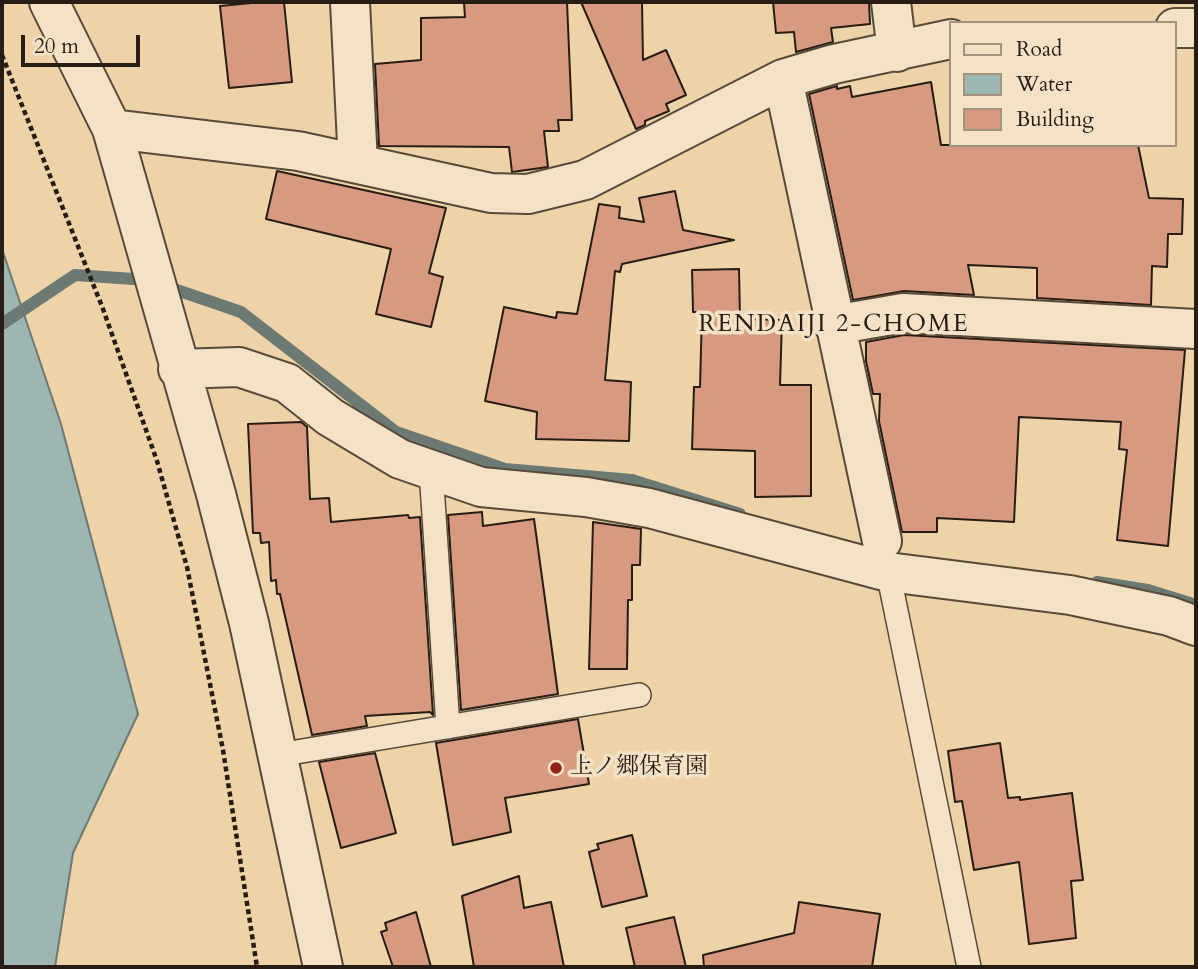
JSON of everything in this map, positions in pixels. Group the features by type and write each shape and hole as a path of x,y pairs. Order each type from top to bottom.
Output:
{"street":[{"path":"49,2 112,129 223,520 278,755 323,967"},
{"path":"350,2 358,164"},
{"path":"891,2 897,51"},
{"path":"1177,28 1196,28"},
{"path":"112,129 298,151 491,193 528,194 555,189 616,166 783,79 834,64 950,39"},
{"path":"783,79 886,561"},
{"path":"834,325 903,313 1196,329"},
{"path":"178,369 239,367 287,383 330,418 400,459 481,488 537,495 586,497 649,508 886,561 1169,616 1196,626"}],"lane":[{"path":"431,470 448,727"},
{"path":"886,561 969,967"},
{"path":"278,755 639,695"}],"path":[{"path":"2,55 103,309 157,461 187,568 223,750 257,967"}],"water":[{"path":"2,249 61,424 138,714 73,853 55,967 2,967"}],"building":[{"path":"284,2 292,82 229,88 220,6"},
{"path":"567,2 572,120 558,120 559,131 544,131 548,167 512,172 509,147 379,146 375,64 421,60 421,18 465,17 464,3"},
{"path":"581,2 642,2 643,60 666,50 686,95 666,104 669,111 645,121 645,125 636,129"},
{"path":"773,2 869,2 870,24 831,28 833,42 796,52 794,32 776,33"},
{"path":"931,82 941,145 950,147 1138,147 1149,198 1183,199 1182,234 1168,234 1167,267 1152,266 1151,305 1037,298 1037,268 968,265 974,295 904,291 853,300 809,94 837,86 837,89 850,86 852,97"},
{"path":"277,171 446,208 429,273 443,277 431,327 376,314 391,249 266,219"},
{"path":"675,191 683,230 734,240 622,264 620,272 615,271 605,380 631,382 629,441 536,439 537,412 485,401 504,307 556,318 557,312 577,314 599,204 620,207 619,218 644,222 639,198"},
{"path":"739,269 740,319 782,320 780,385 811,385 811,496 755,497 755,451 692,449 694,387 700,387 702,312 693,312 692,270"},
{"path":"904,335 1185,350 1168,546 1117,540 1127,450 1119,449 1121,422 1019,417 1014,522 937,518 937,532 902,532 879,421 880,394 873,394 866,361 866,342"},
{"path":"301,422 307,427 310,499 329,498 331,522 408,515 409,518 420,517 433,715 430,712 365,716 367,726 312,735 280,594 277,594 276,580 271,581 269,542 261,543 260,533 253,533 248,424"},
{"path":"482,512 483,526 534,519 558,694 461,710 448,515"},
{"path":"593,522 641,529 640,565 632,565 632,600 628,600 627,669 589,669"},
{"path":"578,719 589,784 505,798 511,832 453,845 436,743"},
{"path":"1000,743 1008,798 1020,797 1020,800 1072,793 1083,880 1071,881 1076,938 1029,944 1019,862 974,870 962,801 955,802 948,751"},
{"path":"375,753 396,833 341,848 319,762"},
{"path":"632,835 647,896 602,907 589,852 599,849 597,844"},
{"path":"519,876 524,908 551,902 564,967 474,967 462,896"},
{"path":"799,902 880,914 872,967 704,967 703,955 794,933"},
{"path":"416,912 431,967 393,967 381,932 387,930 385,923"},
{"path":"674,917 686,967 635,967 626,928"}],"waterway":[{"path":"2,324 75,275 148,280"},
{"path":"165,286 241,312 396,432 505,469 632,480 740,514"},
{"path":"1097,582 1148,590 1196,605"}],"place":[{"name":"上ノ郷保育園","path":"556,768"}],"district":[{"name":"RENDAIJI 2-CHOME","path":"834,325"}]}
